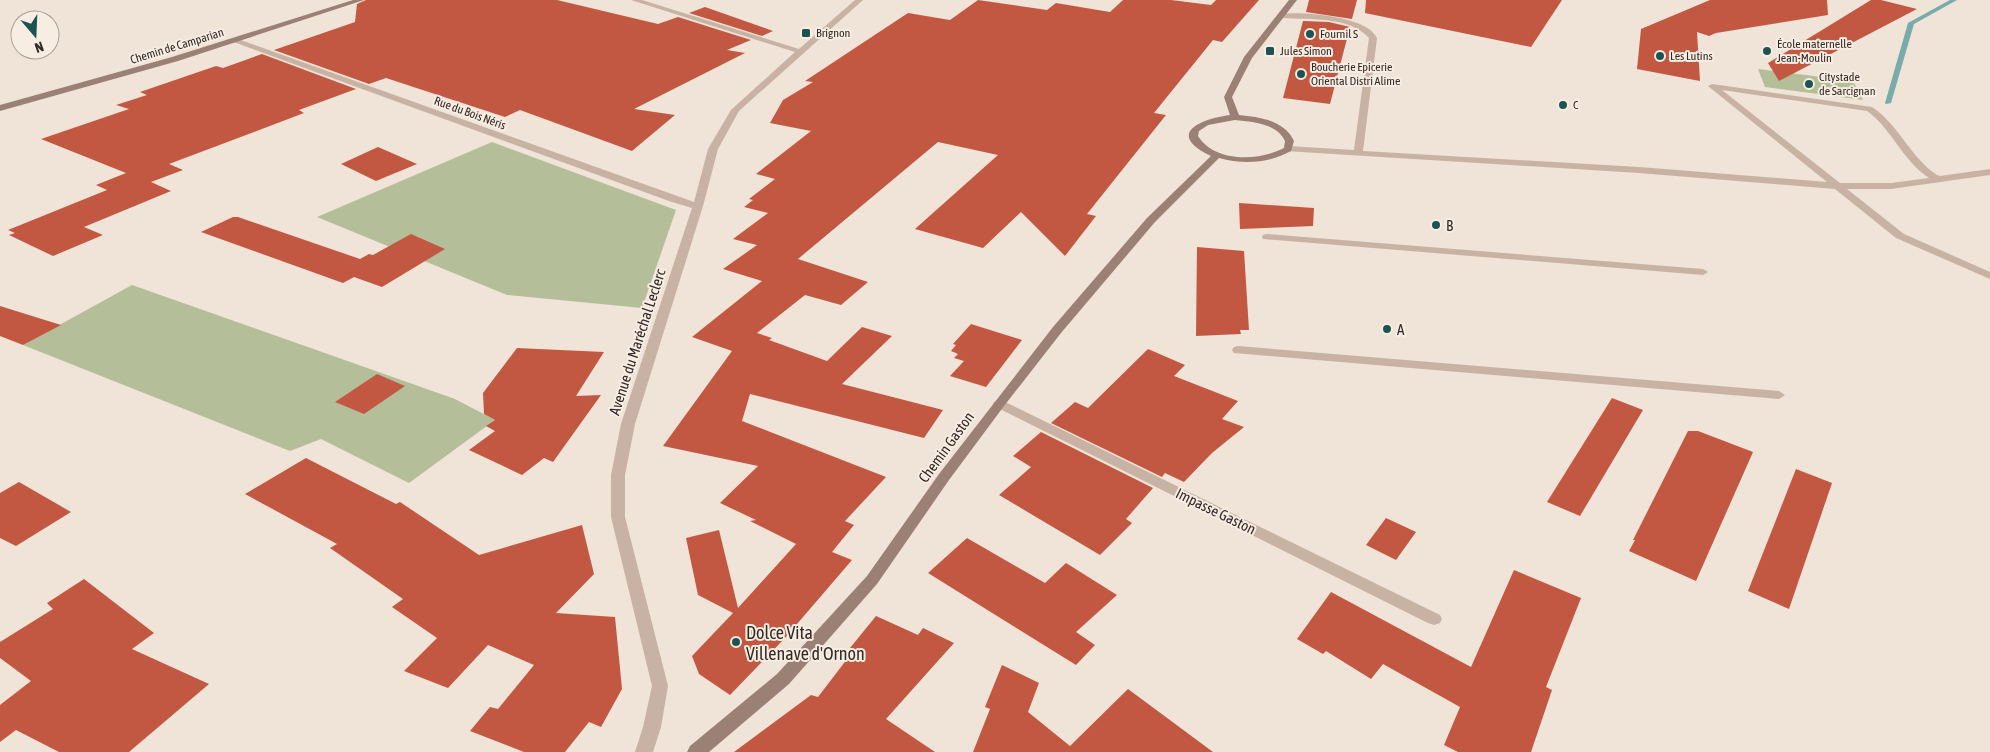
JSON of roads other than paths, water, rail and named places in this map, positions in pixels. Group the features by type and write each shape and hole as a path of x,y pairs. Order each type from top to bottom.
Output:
{"street":[{"name":"Chemin de Camparian","path":"0,108 235,41 360,0"},
{"path":"635,0 802,52"},
{"name":"Avenue du Maréchal Leclerc","path":"644,752 652,727 660,686 618,517 618,475 628,424 698,206 713,149 735,110 859,0"},
{"path":"1235,118 1228,97 1248,57 1283,16 1293,0"},
{"path":"1283,16 1351,23 1370,32 1373,38 1358,153"},
{"name":"Rue du Bois Néris","path":"235,41 673,199 698,206"},
{"path":"1938,179 1923,170 1910,157 1880,116 1869,109 1712,86 1900,236 1990,276"},
{"path":"1288,149 1290,143 1288,137 1275,126 1250,118 1209,121 1200,125 1195,130 1194,137 1197,143 1217,154 1244,160 1271,157 1288,149 1639,170 1837,186 1891,186 1990,172"},
{"name":"Chemin Gaston","path":"696,752 783,679 872,580 944,477 999,403 1103,274 1151,220 1217,154"},
{"path":"1267,238 1703,272"},
{"path":"1238,350 1779,395"},
{"name":"Impasse Gaston","path":"999,403 1434,620"}],"waterway":[{"path":"1888,103 1911,23 1954,0"}],"place":[{"name":"Brignon","path":"806,33"},
{"name":"Fournil S","path":"1310,34"},
{"name":"Jules Simon","path":"1270,51"},
{"name":"École maternelle Jean-Moulin","path":"1767,51"},
{"name":"Les Lutins","path":"1660,56"},
{"name":"Boucherie Epicerie Oriental Distri Alime","path":"1301,74"},
{"name":"Citystade de Sarcignan","path":"1809,84"},
{"name":"C","path":"1563,105"},
{"name":"B","path":"1436,225"},
{"name":"A","path":"1387,329"},
{"name":"Dolce Vita Villenave d'Ornon","path":"736,642"}]}
